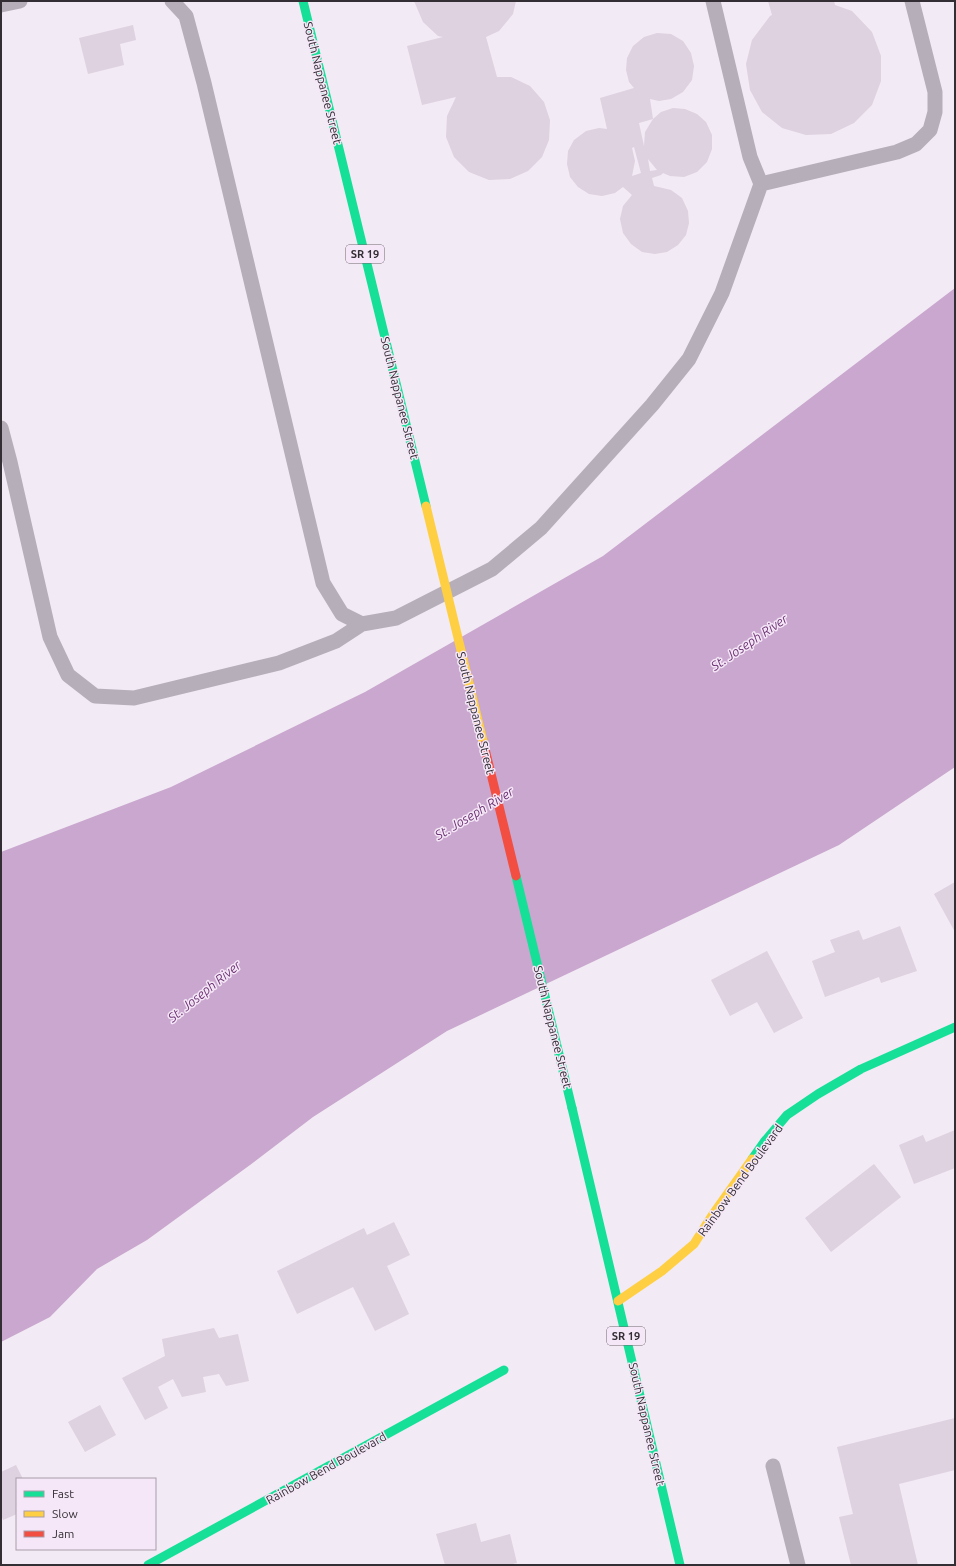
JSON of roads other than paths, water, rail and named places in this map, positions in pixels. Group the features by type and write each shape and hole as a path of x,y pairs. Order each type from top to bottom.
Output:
{"main road":[{"name":"South Nappanee Street","path":"303,1 572,1108 680,1565"},
{"name":"Rainbow Bend Boulevard","path":"618,1301 662,1271 694,1244 713,1214 760,1148 787,1115 818,1094 861,1069 955,1027"},
{"name":"Rainbow Bend Boulevard","path":"148,1565 504,1370"}],"lane":[{"path":"1,5 20,1"},
{"path":"172,1 186,16 204,83 322,582 342,614 362,624"},
{"path":"1,428 50,637 68,675 95,696 134,698 279,662 336,641 362,624 396,618 492,570 541,528 652,404 689,359 722,293 761,184 750,156 712,1"},
{"path":"761,184 897,152 916,144 930,130 935,112 935,92 912,1"},
{"path":"773,1466 798,1565"}],"water":[{"name":"St. Joseph River","path":"955,288 955,767 839,845 447,1031 313,1117 147,1240 97,1269 50,1317 1,1342 1,852 171,787 365,692 603,556"}]}
